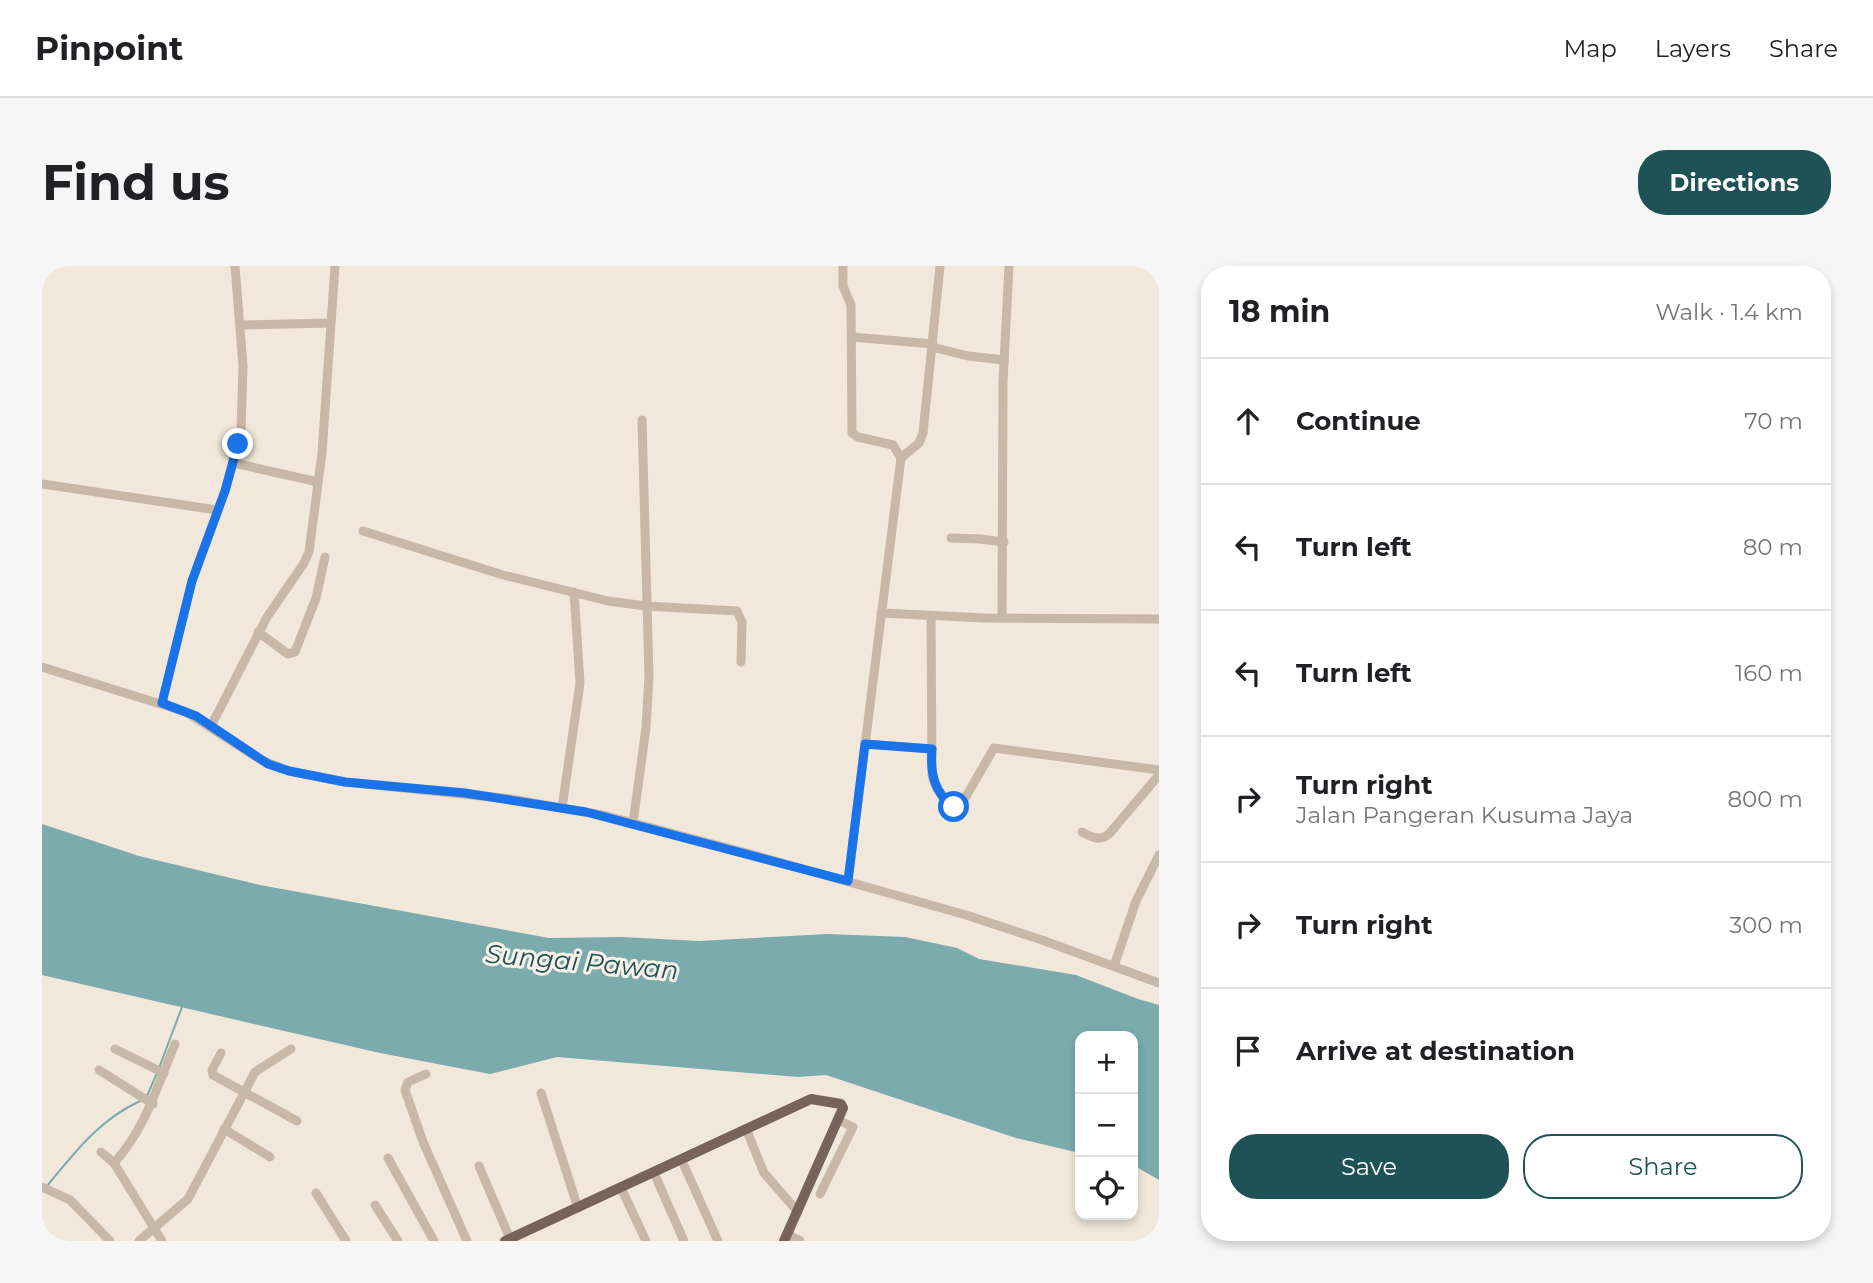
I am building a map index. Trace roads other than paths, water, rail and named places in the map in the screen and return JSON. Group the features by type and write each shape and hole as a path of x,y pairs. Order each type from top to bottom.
{"main road":[{"path":"509,1240 811,1099 841,1104 846,1123 798,1212 792,1238"}],"street":[{"path":"162,703 192,581 234,463 241,431 241,325 235,266"},
{"path":"211,726 258,632 307,558 318,482 335,266"},
{"path":"843,266 842,281 850,301 852,337 852,433 858,438 893,445 901,458 848,881"},
{"path":"901,458 921,439 940,266"},
{"path":"1002,618 1004,360 1009,266"},
{"path":"241,325 330,323"},
{"path":"852,337 933,346 968,356 1004,360"},
{"path":"633,823 649,704 642,420"},
{"path":"234,463 318,482"},
{"path":"42,484 218,510"},
{"path":"363,531 481,568 574,593 646,606 737,611 742,622 741,662"},
{"path":"951,538 980,538 1004,542"},
{"path":"258,632 288,654 299,648 307,617 316,598 325,556"},
{"path":"562,808 580,683 574,593"},
{"path":"881,613 1002,618 1159,619"},
{"path":"931,616 932,749 935,784 951,805 959,805 995,748 1159,770"},
{"path":"42,667 196,716 268,764 307,776 465,793 562,808 633,823 967,915 1159,983"},
{"path":"865,744 932,749"},
{"path":"1082,832 1097,839 1104,838 1159,775"},
{"path":"1114,966 1136,901 1159,855"},
{"path":"114,1163 135,1137 153,1104 175,1044"},
{"path":"115,1049 164,1073"},
{"path":"139,1241 188,1199 258,1069 291,1049"},
{"path":"221,1054 212,1074 296,1121"},
{"path":"99,1070 153,1104"},
{"path":"426,1074 408,1082 405,1090 423,1142 467,1241"},
{"path":"541,1093 578,1208"},
{"path":"820,1194 846,1123"},
{"path":"224,1129 270,1157"},
{"path":"747,1131 764,1173 798,1212"},
{"path":"102,1152 114,1163 162,1241"},
{"path":"388,1158 434,1241"},
{"path":"682,1161 718,1241"},
{"path":"479,1166 509,1240"},
{"path":"654,1173 684,1241"},
{"path":"42,1187 79,1207 110,1241"},
{"path":"621,1188 646,1241"},
{"path":"316,1193 346,1241"},
{"path":"374,1205 398,1241"}],"water":[{"name":"Sungai Pawan","path":"42,824 139,856 260,885 549,938 621,937 699,941 827,934 905,937 957,948 979,959 1076,975 1159,1005 1159,1180 1138,1168 1138,1031 1075,1031 1075,1152 1016,1138 826,1075 798,1077 557,1057 490,1074 380,1053 42,975"}],"waterway":[{"path":"159,1068 182,1007"},
{"path":"147,1096 157,1073"},
{"path":"47,1186 100,1127 140,1101"}]}
